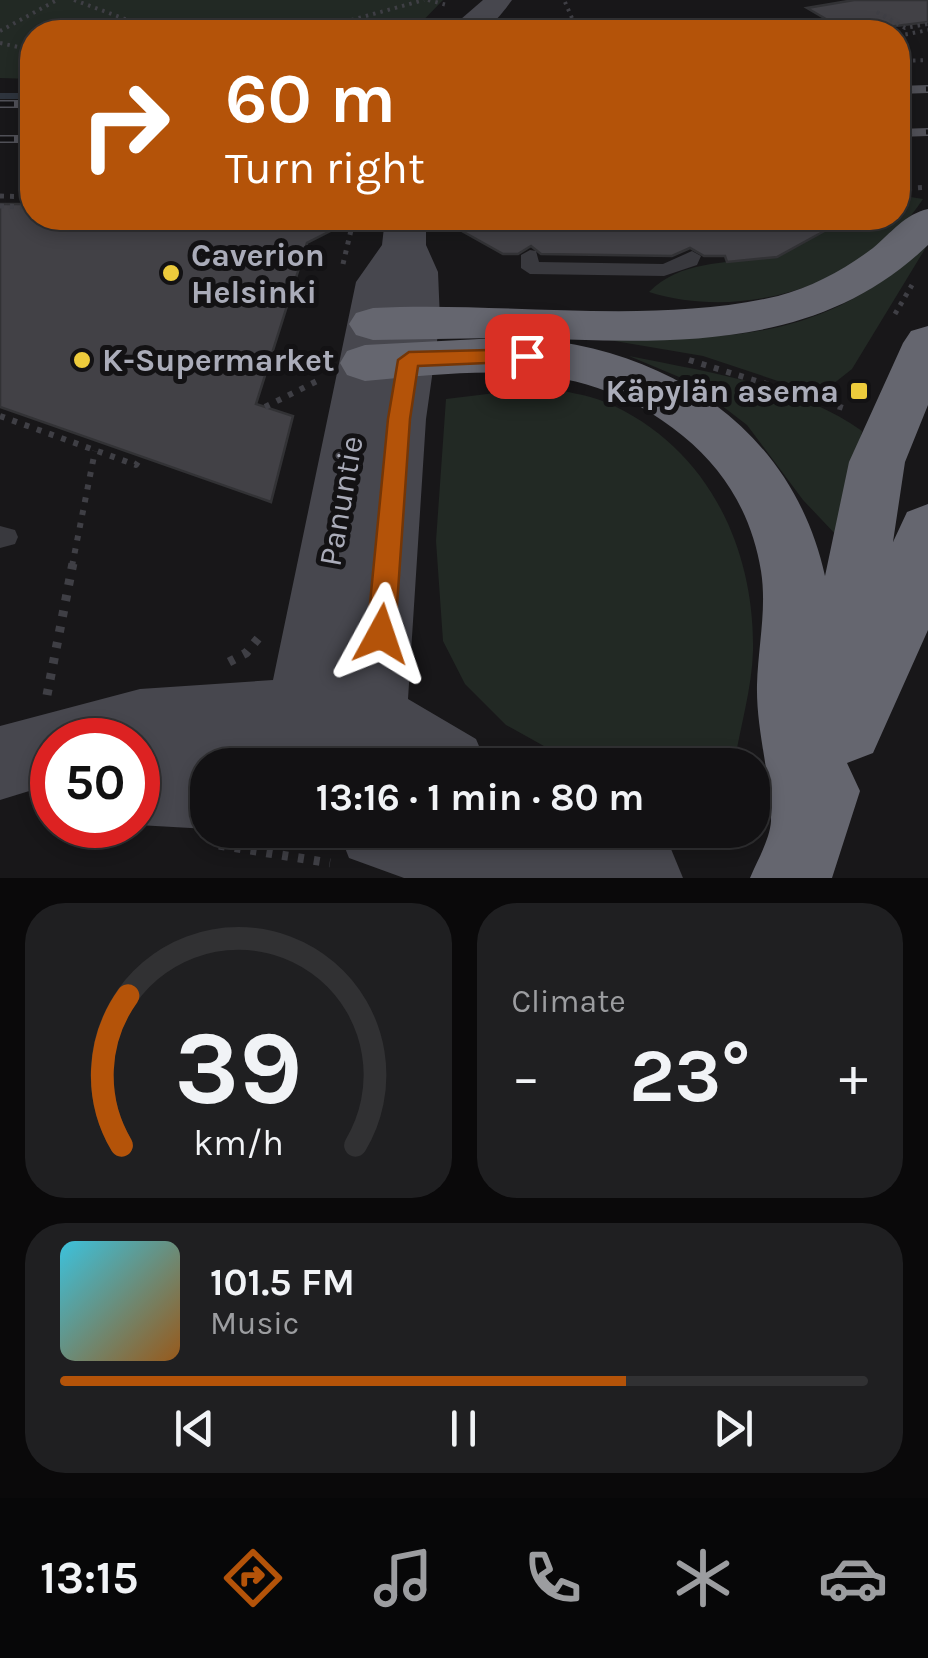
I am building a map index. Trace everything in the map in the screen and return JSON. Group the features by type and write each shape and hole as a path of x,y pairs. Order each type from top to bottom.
{"highway":[{"path":"391,342 740,318 790,310 837,292 868,272 928,222"},
{"path":"391,342 596,364 638,378 669,396 729,444 758,480 780,523 794,575 797,631 792,699 801,850"},
{"path":"847,727 846,636 876,462 928,343"},
{"path":"801,850 847,727 894,632 928,530"}],"main road":[{"path":"461,18 486,15 498,0"},
{"name":"Panuntie","path":"332,741 381,634 399,419 382,273 407,230"},
{"path":"160,721 223,714 366,748"},
{"path":"0,763 30,743"},
{"path":"0,780 30,782"},
{"path":"160,797 190,810"},
{"path":"594,848 642,878"},
{"path":"361,849 487,864 560,878"}],"lane":[{"path":"530,254 530,268 626,270 664,270 690,261 692,256"}],"path":[{"path":"20,20 57,0"},
{"path":"74,0 128,20"},
{"path":"352,20 426,0 461,18"},
{"path":"876,12 890,20"},
{"path":"910,33 928,27"},
{"path":"917,32 928,38"},
{"path":"266,407 318,380"},
{"path":"0,416 136,465 141,458"},
{"path":"60,718 95,451"},
{"path":"284,848 307,857 361,849"}],"shaded area":[{"path":"0,0 443,0 424,20 20,20 20,79 0,78"},
{"path":"910,197 923,199 910,215"},
{"path":"819,230 898,230 870,254 801,289 724,302 686,300 649,292 692,268 766,257 811,238"},
{"path":"928,244 852,369 828,388 814,393 703,356 597,338 733,335 813,317 851,300 889,276"},
{"path":"629,356 779,391 836,415 862,431 840,539 803,500 747,425 691,382"},
{"path":"545,387 598,399 640,420 671,444 696,471 717,502 733,537 745,573 751,612 752,665 737,748 547,748 506,725 465,684 443,641 436,541 446,399"}],"building":[{"path":"854,0 928,0 928,22 828,20 807,8"},
{"path":"0,204 20,204 20,230 332,230 307,243 256,404 293,416 271,502 0,407"},
{"path":"460,230 826,230 777,257 727,262 725,256 704,256 690,248 672,256 541,254 531,246 518,254 503,254"}],"waterway":[{"path":"0,96 20,96"}],"railway":[{"path":"910,90 928,89"},
{"path":"0,104 20,104"},
{"path":"910,133 928,132"},
{"path":"0,139 20,139"}],"place":[{"name":"Caverion Helsinki","path":"171,273"},
{"name":"K-Supermarket","path":"82,360"},
{"name":"Käpylän asema","path":"859,391"}],"route":[{"path":"381,634 399,419 409,360 467,355 527,356"}]}
